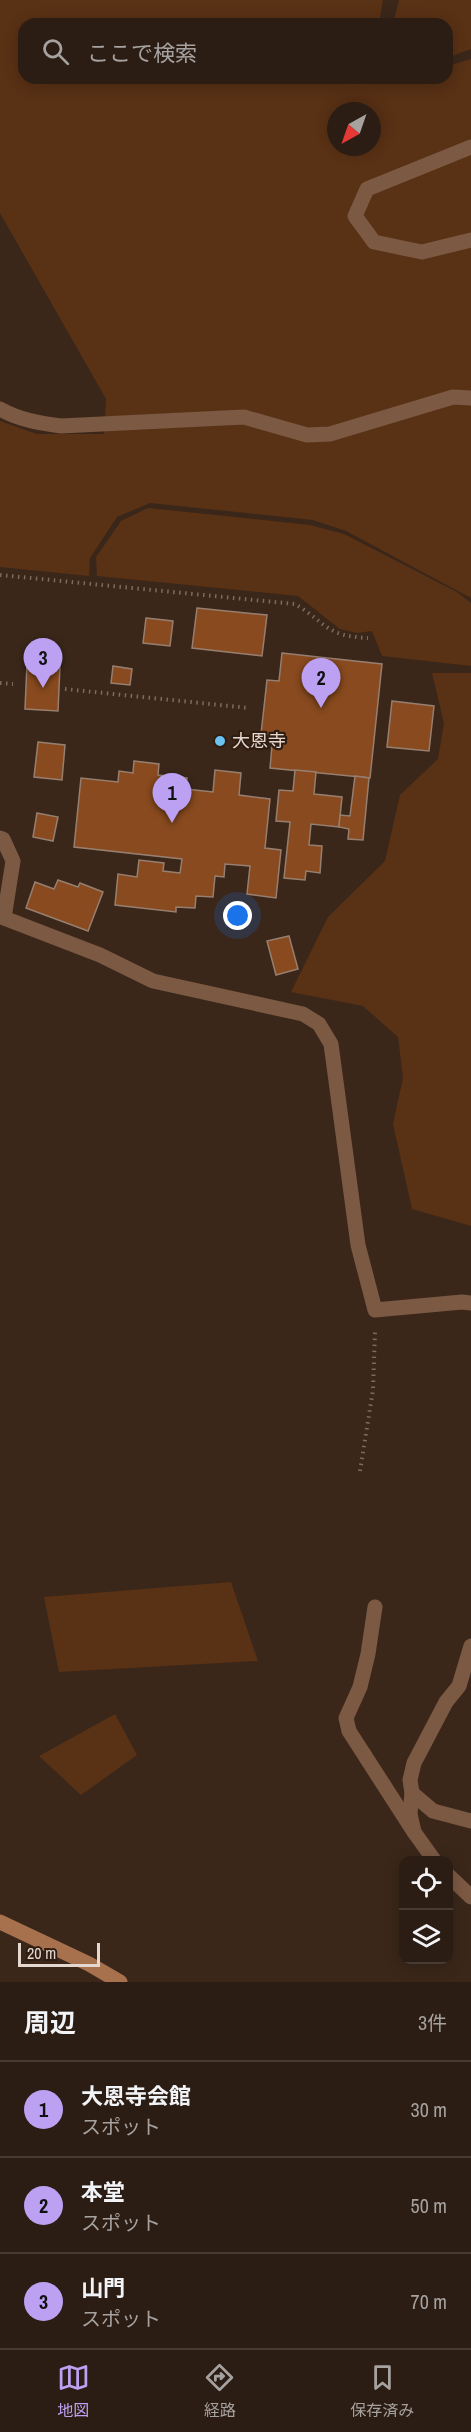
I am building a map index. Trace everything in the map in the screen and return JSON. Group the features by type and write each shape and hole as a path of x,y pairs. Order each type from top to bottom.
{"main road":[{"path":"0,1922 89,1964 120,1982"}],"street":[{"path":"471,147 367,189 355,216 374,242 422,252 471,240"},
{"path":"0,409 14,417 61,426 244,417 307,435 330,434 453,397 471,398"},
{"path":"0,838 3,839 13,861 4,918 100,955 153,981 303,1014 320,1024 331,1044 357,1245 375,1310 471,1303"},
{"path":"375,1607 360,1687 346,1718 349,1731 431,1856"},
{"path":"414,1832 410,1814 412,1793 410,1780 414,1763 446,1702 459,1686 471,1646"},
{"path":"412,1793 432,1811 471,1821"},
{"path":"453,1880 471,1897"}],"path":[{"path":"0,575 295,604 328,630 345,637 368,638"},
{"path":"0,683 13,684"},
{"path":"65,689 249,708"},
{"path":"360,1471 373,1390 375,1310"}],"shaded area":[{"path":"0,0 383,0 380,18 18,18 18,84 453,84 453,64 471,59 471,598 346,531 313,520 150,503 117,517 90,558 89,576 0,567 0,421 37,434 104,434 106,399 0,213"},
{"path":"399,0 471,0 471,49 453,56 453,18 394,18"},
{"path":"148,508 310,525 344,534 457,592 471,603 471,666 382,656 372,631 357,633 340,629 298,596 97,576 96,557 121,521"},
{"path":"432,673 471,673 471,1226 412,1209 393,1124 403,1078 398,1037 363,1006 291,992 328,917 385,861 400,795 438,759 444,723"},
{"path":"231,1582 258,1661 59,1672 44,1597"},
{"path":"115,1714 137,1755 81,1795 39,1756"}],"building":[{"path":"197,608 267,615 262,656 192,648"},
{"path":"146,618 173,621 170,646 143,643"},
{"path":"282,653 382,664 370,778 270,768 273,735 261,734 267,680 279,681"},
{"path":"27,664 60,666 58,711 25,709"},
{"path":"113,666 132,669 130,685 111,683"},
{"path":"392,701 434,706 429,751 387,747"},
{"path":"38,742 65,745 62,780 34,777"},
{"path":"134,761 159,764 158,775 187,778 186,789 213,792 215,770 241,773 239,795 270,799 265,848 281,850 276,898 247,894 250,866 225,864 224,877 215,876 213,897 196,896 195,908 176,907 176,912 115,905 118,874 137,877 139,860 164,863 163,871 180,873 182,859 74,847 81,778 118,782 119,771 133,773"},
{"path":"295,770 316,772 314,794 342,797 339,827 311,824 309,845 322,846 320,873 306,871 305,880 284,878 290,822 276,821 279,790 293,791"},
{"path":"355,776 369,778 363,840 348,839 349,829 339,827 340,815 350,816"},
{"path":"37,813 58,817 53,841 33,837"},
{"path":"58,880 78,887 80,883 103,892 88,931 26,908 35,882 54,889"},
{"path":"289,936 298,969 276,975 267,941"}],"place":[{"name":"山門","path":"43,688"},
{"name":"本堂","path":"321,708"},
{"name":"大恩寺","path":"220,741"},
{"name":"大恩寺会館","path":"172,823"}]}
